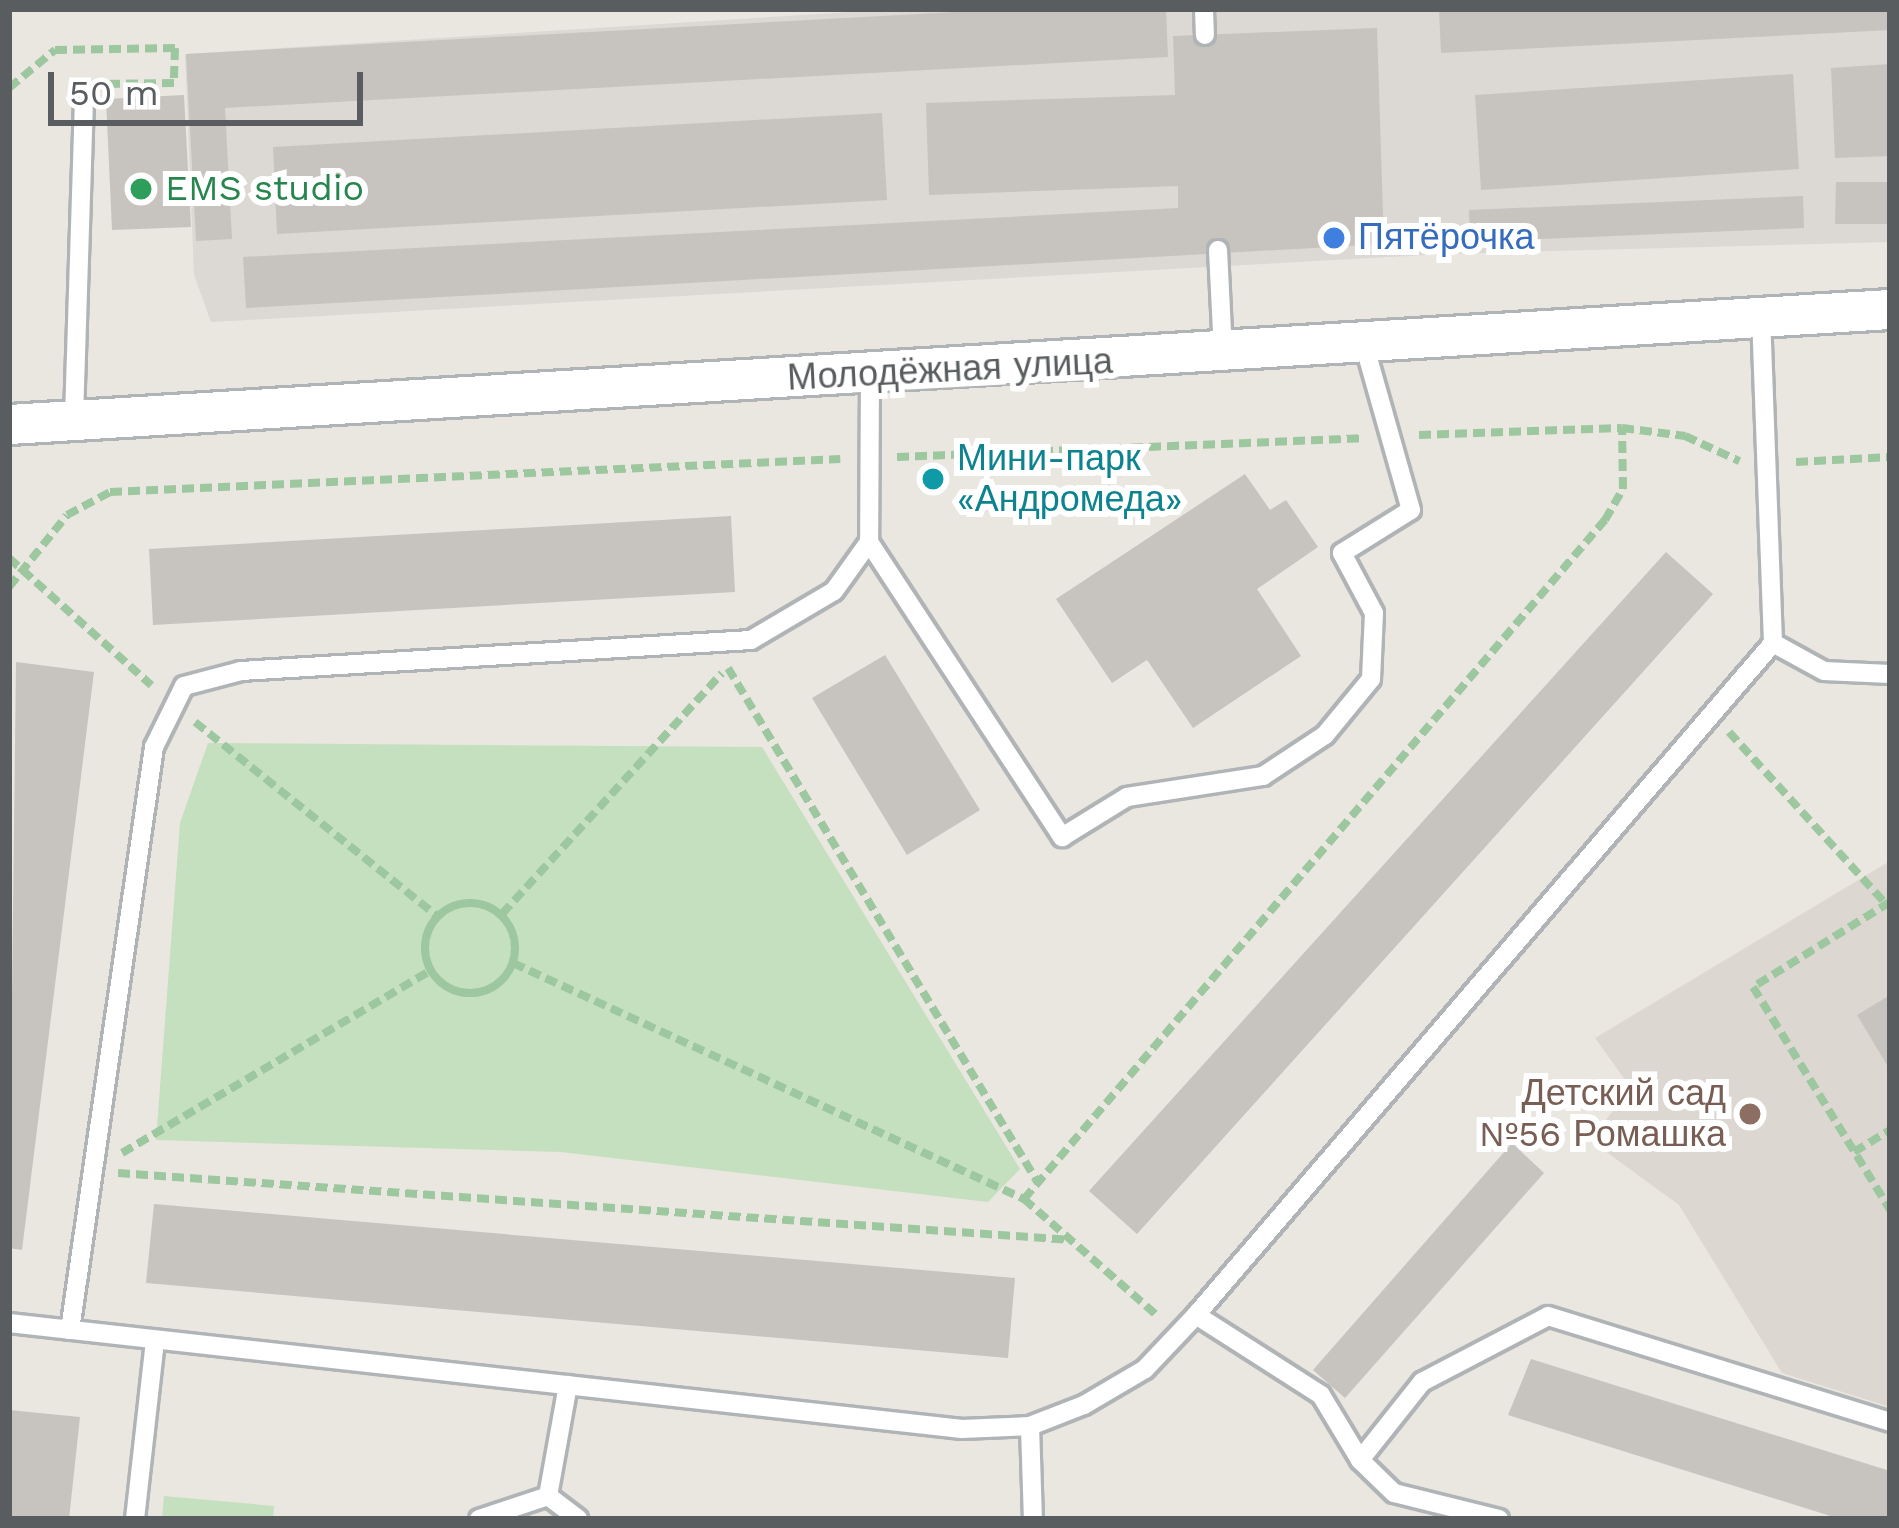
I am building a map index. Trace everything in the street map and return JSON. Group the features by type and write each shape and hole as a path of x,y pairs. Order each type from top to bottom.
{"street":[{"name":"Молодёжная улица","path":"9,424 870,376 1890,309"}],"lane":[{"path":"1204,9 1205,35"},
{"path":"74,418 84,108"},
{"path":"1218,250 1223,354"},
{"path":"9,1323 962,1429 1030,1426 1145,1369 1773,643 1761,316"},
{"path":"870,376 869,542 1062,837 1126,797 1263,776 1324,735 1371,679 1374,613 1342,553 1411,510 1364,344"},
{"path":"70,1330 154,747 170,702 184,686 241,671 752,640 834,591 869,542"},
{"path":"1773,643 1824,670 1890,674"},
{"path":"1196,1315 1321,1395 1360,1460 1394,1493 1498,1519"},
{"path":"1360,1460 1422,1382 1548,1316 1890,1423"},
{"path":"135,1519 155,1340"},
{"path":"548,1496 568,1385"},
{"path":"1030,1426 1033,1519"},
{"path":"479,1519 548,1496"},
{"path":"548,1496 578,1519"}],"path":[{"path":"9,88 55,50 176,48 174,83 98,84 84,108"},
{"path":"1024,1198 1605,520 1623,489 1622,428"},
{"path":"1769,465 1890,457"},
{"path":"9,558 170,702 437,916"},
{"path":"502,914 752,640"},
{"path":"727,667 1037,1183"},
{"path":"1712,713 1887,903 1753,987 1890,1210"},
{"path":"437,916 459,903 502,914"},
{"path":"502,914 514,963"},
{"path":"430,970 437,916"},
{"path":"430,970 478,993 514,963"},
{"path":"514,963 1024,1198 1178,1334"},
{"path":"93,1171 430,970"},
{"path":"1854,1152 1890,1130"},
{"path":"93,1171 1071,1240"}],"shaded area":[{"path":"898,9 1890,9 1890,242 1444,254 211,322 194,275 185,54"},
{"name":"Детский сад №56 Ромашка","path":"1890,861 1890,1407 1782,1373 1679,1205 1590,1140 1631,1088 1595,1038"}],"green space":[{"path":"208,743 762,747 1020,1169 988,1202 561,1152 156,1140 180,823"},
{"path":"164,1496 274,1506 273,1519 162,1519"}],"building":[{"path":"1011,9 1166,9 1168,57 225,108 232,239 196,241 186,54"},
{"path":"1439,9 1890,9 1890,30 1441,53"},
{"path":"1377,28 1384,244 246,308 243,257 1178,208 1178,186 929,195 926,103 1175,95 1173,36"},
{"path":"1890,64 1890,156 1835,158 1831,68"},
{"path":"1793,74 1799,169 1481,190 1475,95"},
{"path":"184,95 191,227 112,230 106,99"},
{"path":"882,113 887,200 277,234 273,147"},
{"path":"1836,182 1890,182 1890,224 1835,224"},
{"path":"1803,196 1804,228 1470,242 1469,210"},
{"path":"1245,474 1270,510 1286,500 1318,547 1257,589 1301,656 1193,728 1147,660 1112,683 1056,599"},
{"path":"731,516 735,592 153,625 149,549"},
{"path":"1666,552 1713,594 1137,1234 1089,1191"},
{"path":"885,655 980,810 907,855 812,698"},
{"path":"16,662 94,672 22,1250 9,1248"},
{"path":"1890,995 1890,1070 1857,1015"},
{"path":"1512,1143 1544,1173 1345,1398 1313,1370"},
{"path":"154,1204 1015,1278 1008,1358 146,1283"},
{"path":"1531,1359 1890,1471 1890,1519 1840,1519 1508,1415"},
{"path":"9,1410 80,1417 69,1519 9,1519"}],"place":[{"name":"EMS studio","path":"141,189"},
{"name":"Пятёрочка","path":"1334,238"},
{"name":"Мини-парк «Андромеда»","path":"933,479"},
{"name":"Детский сад №56 Ромашка","path":"1750,1114"}]}
